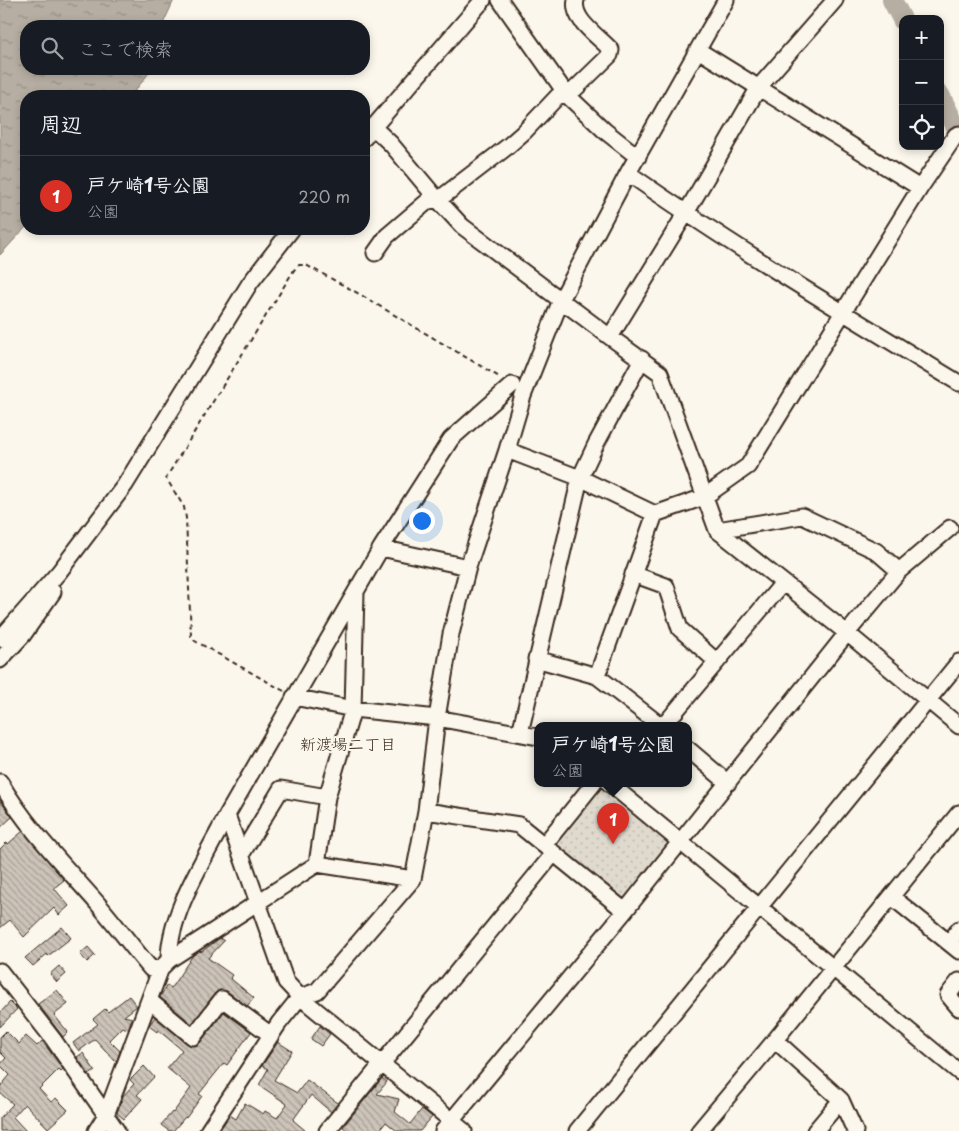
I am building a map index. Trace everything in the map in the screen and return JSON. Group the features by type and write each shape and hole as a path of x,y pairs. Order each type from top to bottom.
{"street":[{"path":"370,131 483,0"},
{"path":"500,0 567,96 605,132 638,157"},
{"path":"375,253 387,236 428,202 442,197 519,137 558,96 567,96 610,55 611,50 582,21 575,6 576,0"},
{"path":"208,1131 271,1035 300,997 317,991 413,879 426,811 437,718 451,634 468,567 523,396 561,300 628,173 726,0"},
{"path":"610,337 686,214 759,88 835,0"},
{"path":"698,50 920,188"},
{"path":"370,134 391,144 462,226 660,373 717,530 847,633 959,726"},
{"path":"507,450 580,478 654,514 704,497 748,466 920,188 958,134"},
{"path":"628,173 686,214 959,383"},
{"path":"0,639 59,572 125,485 250,283 287,235"},
{"path":"520,732 580,478 596,444 642,359"},
{"path":"96,1131 106,1115 165,964 169,943 181,904 227,815 381,548 451,439 512,385"},
{"path":"597,676 654,514"},
{"path":"717,530 802,516 876,551 899,571"},
{"path":"447,1126 625,911 847,633 899,571 950,528"},
{"path":"381,548 468,567"},
{"path":"0,660 23,635 59,582 59,572"},
{"path":"633,574 666,586 680,629 717,662"},
{"path":"667,722 783,583"},
{"path":"316,864 327,797 353,709 356,591"},
{"path":"536,659 597,676 656,722"},
{"path":"577,1131 959,662"},
{"path":"294,696 353,709 437,718 534,735"},
{"path":"692,752 728,783"},
{"path":"0,782 11,802 151,969 165,964 316,864 413,879"},
{"path":"327,1131 549,849 591,787"},
{"path":"614,787 959,1072"},
{"path":"241,855 281,789 327,797"},
{"path":"426,811 519,825 625,911"},
{"path":"700,1131 959,813"},
{"path":"227,815 259,901 286,982 300,997 381,1064 447,1126 464,1131"},
{"path":"892,897 954,947 959,929"},
{"path":"0,971 53,1040 117,1131"},
{"path":"959,980 948,995 959,1008"},
{"path":"150,1001 194,1037 222,999 271,1035"},
{"path":"775,1040 841,1100 855,1131"},
{"path":"815,1131 841,1100"}],"path":[{"path":"294,696 195,641 191,636 186,518 184,506 166,478 294,270 299,265 306,265 512,385"}],"shaded area":[{"path":"598,787 606,787 674,843 624,903 552,845"}],"water":[{"path":"0,0 174,0 165,20 20,20 20,75 147,75 136,90 20,90 20,233 0,255"}],"building":[{"path":"0,800 12,817 0,828"},
{"path":"23,831 64,880 54,888 69,906 59,915 54,908 24,937 10,920 0,928 0,849"},
{"path":"62,927 71,938 33,966 25,958"},
{"path":"220,938 224,941 208,958 232,975 230,978 254,998 247,1006 227,991 219,990 192,1024 160,997 167,985 171,988 193,955 201,952"},
{"path":"88,947 95,955 87,962 80,954"},
{"path":"59,966 66,974 57,982 50,974"},
{"path":"57,990 68,1004 54,1015 68,1032 63,1037 38,1004"},
{"path":"129,996 137,1006 124,1016 132,1018 128,1029 122,1027 109,1040 120,1051 117,1060 115,1061 95,1039 79,1051 73,1043 98,1024 93,1019 105,1009 108,1012"},
{"path":"10,1002 17,1009 0,1027 0,1013"},
{"path":"224,1012 251,1032 227,1065 224,1063 199,1094 202,1096 186,1118 173,1131 169,1131 161,1125 173,1113 191,1088 167,1068 182,1050 158,1030 157,1032 149,1026 155,1017 187,1044 196,1046"},
{"path":"320,1026 330,1034 321,1046 311,1039"},
{"path":"6,1031 19,1044 26,1036 37,1046 42,1041 63,1069 61,1071 59,1069 39,1089 51,1102 56,1098 68,1110 48,1128 25,1104 13,1117 26,1131 0,1131 0,1118 13,1104 0,1093 0,1087 10,1075 0,1065 6,1058 0,1052 0,1037"},
{"path":"278,1042 292,1051 274,1080 297,1093 307,1080 338,1103 331,1112 311,1095 293,1120 306,1131 219,1131 230,1115 236,1119 245,1103 263,1114 265,1111 277,1118 287,1104 259,1085 268,1069 262,1066"},
{"path":"83,1053 95,1071 89,1075 77,1057"},
{"path":"144,1066 154,1077 137,1095 142,1099 124,1119 117,1113 123,1096 134,1084 130,1080"},
{"path":"382,1078 387,1082 377,1094 399,1099 395,1112 410,1124 422,1109 432,1117 420,1131 397,1131 386,1122 379,1131 348,1131 343,1127"}],"waterway":[{"path":"892,0 900,15"},
{"path":"944,103 959,133"}],"place":[{"name":"戸ケ崎1号公園","path":"613,844"}],"district":[{"name":"新渡場二丁目","path":"348,744"}]}
